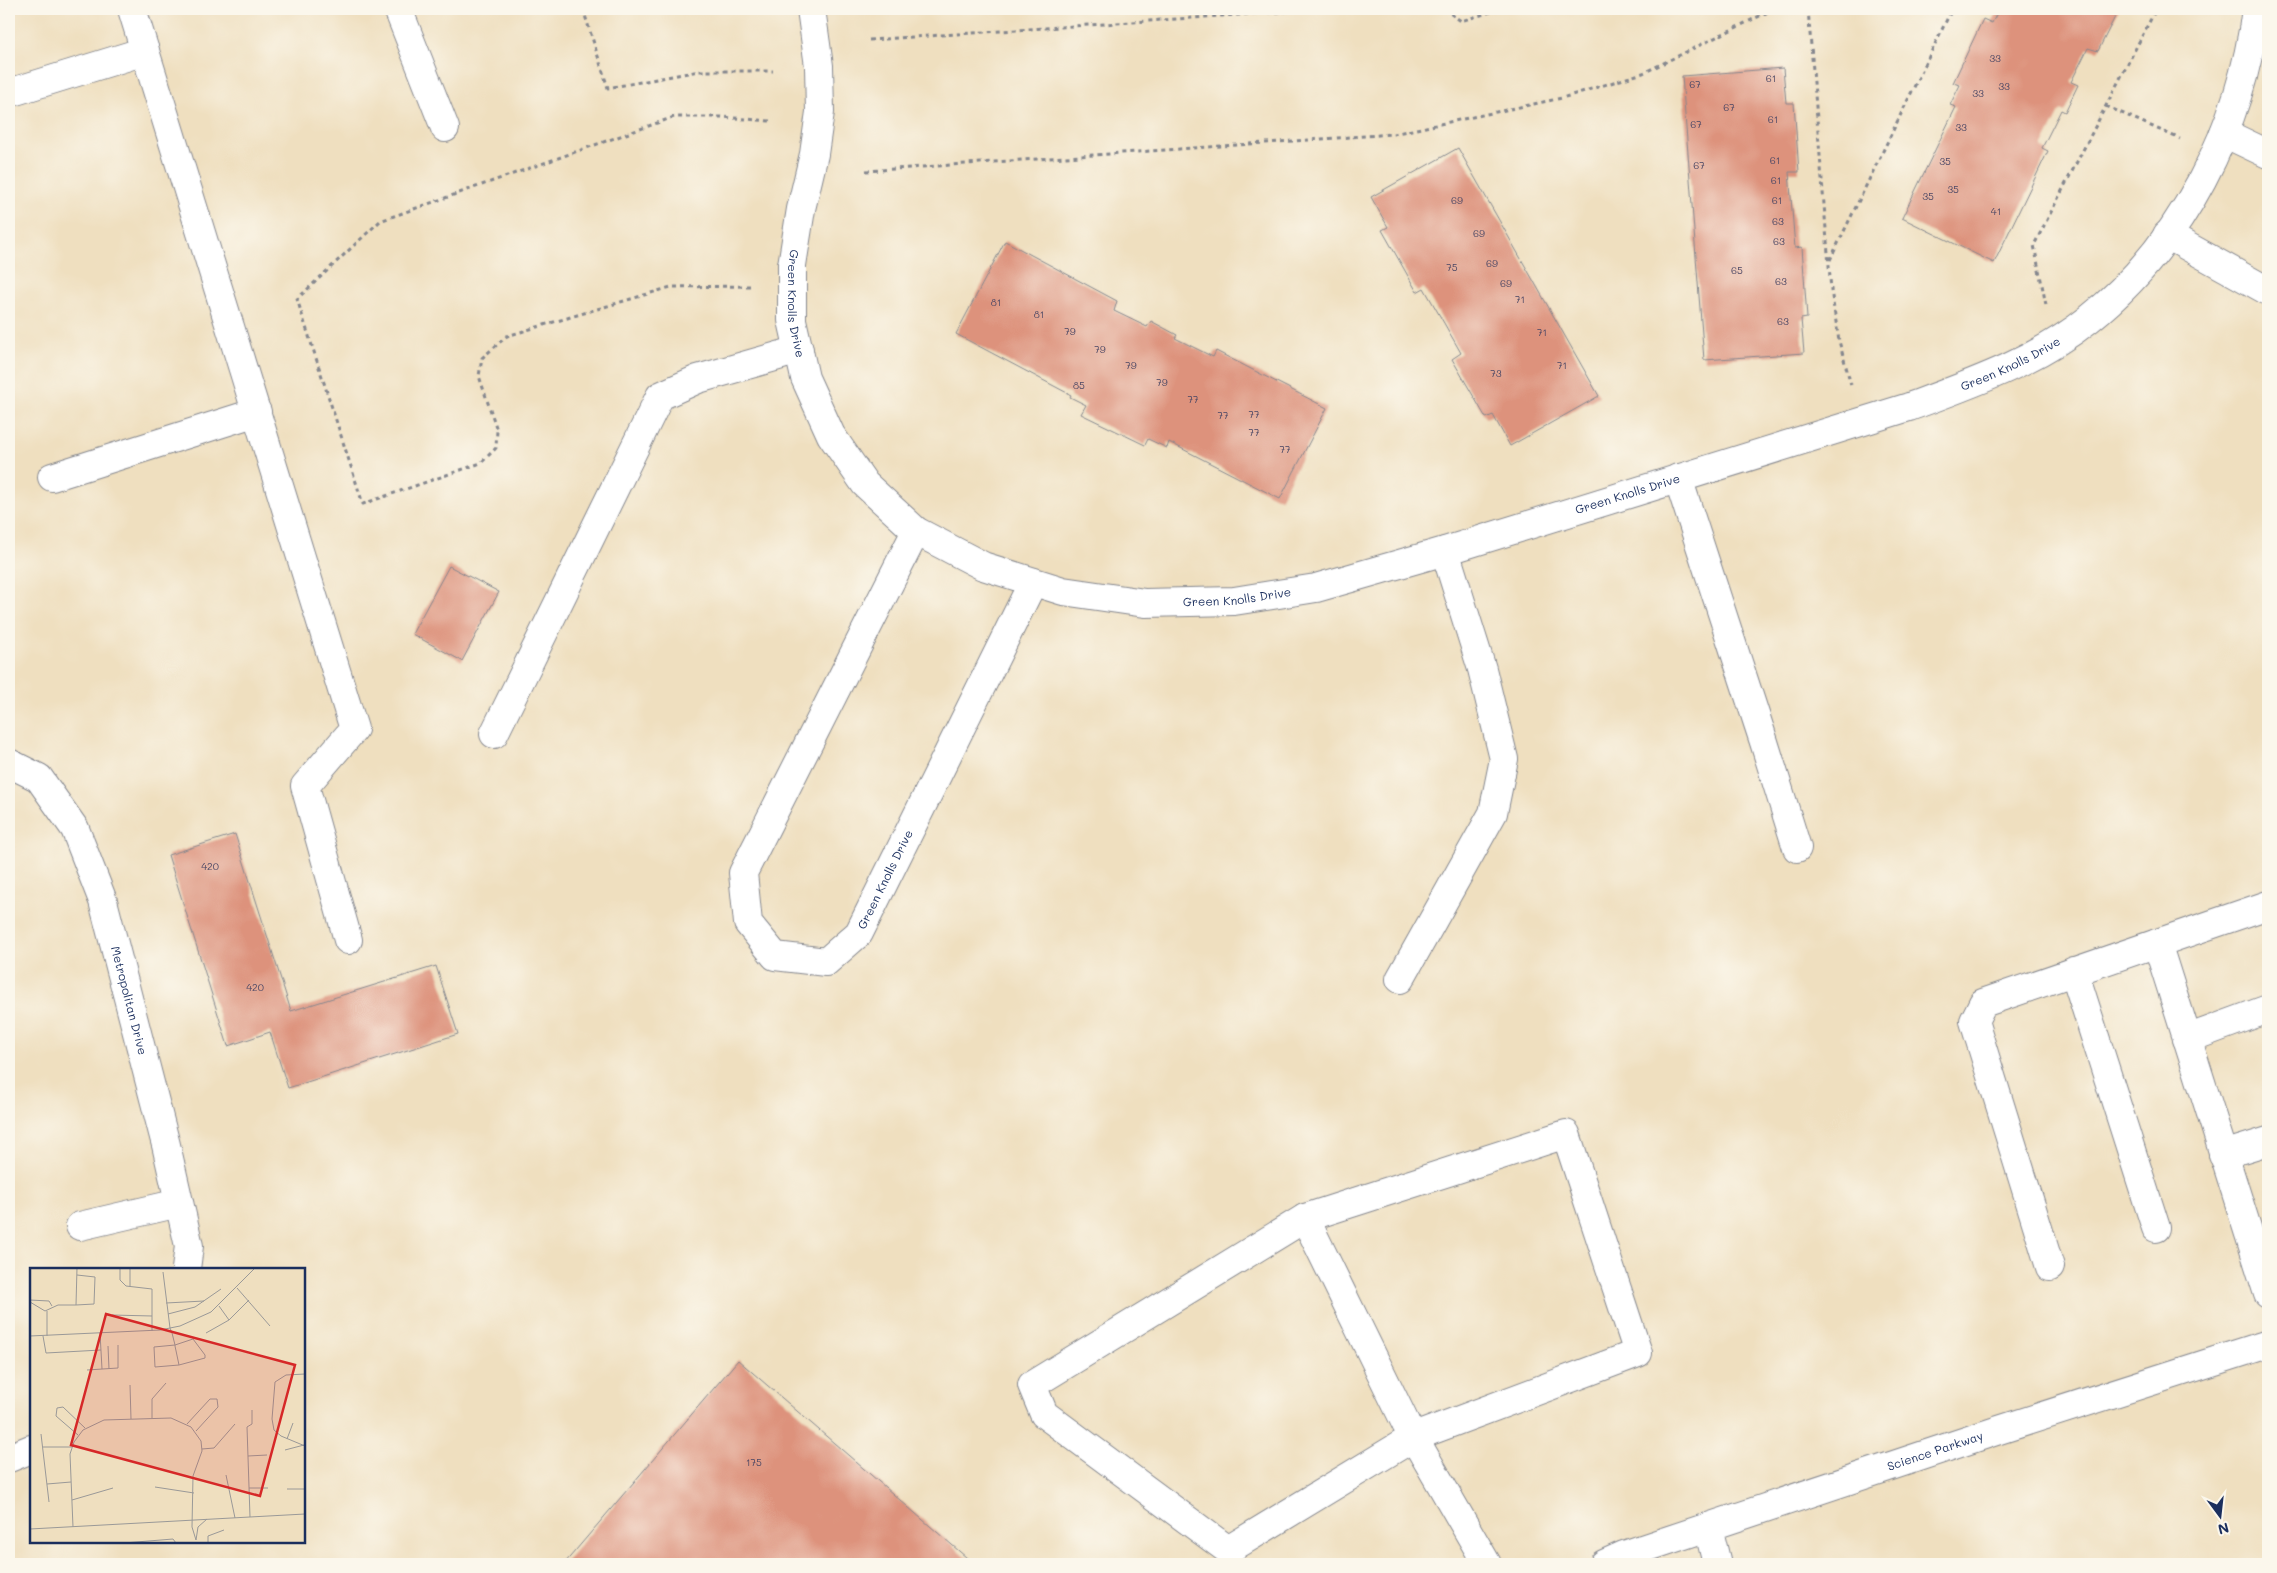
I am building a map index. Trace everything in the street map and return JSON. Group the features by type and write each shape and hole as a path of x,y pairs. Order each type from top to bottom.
{"street":[{"path":"132,9 354,729 305,786 348,940"},
{"path":"398,9 445,128"},
{"name":"Green Knolls Drive","path":"811,9 819,66 820,112 814,154 801,209 792,265 792,320 806,378 832,435 865,484 916,531 983,566 1033,582 1063,591 1145,603 1234,601 1316,588 1445,551 1909,406 1975,382 2039,352 2089,319 2140,271 2188,206 2224,133 2251,46 2256,9"},
{"path":"9,93 145,51"},
{"path":"2224,133 2268,154"},
{"path":"2167,235 2268,291"},
{"path":"494,734 660,396 698,379 799,350"},
{"path":"52,477 257,412"},
{"path":"1678,478 1797,848"},
{"name":"Green Knolls Drive","path":"916,531 743,872 748,922 776,956 826,962 859,932 1033,582"},
{"path":"1400,979 1492,813 1504,759 1482,668 1445,551"},
{"name":"Metropolitan Drive","path":"9,763 39,778 75,829 103,901 189,1246 186,1268"},
{"path":"2050,1267 1974,1021 1983,1003 2268,905"},
{"path":"2157,943 2268,1294"},
{"path":"2074,971 2156,1228"},
{"path":"2187,1039 2268,1009"},
{"path":"1566,1134 1638,1353 1414,1437 1228,1550 1044,1414 1032,1385 1305,1218 1566,1134"},
{"path":"2223,1155 2268,1141"},
{"path":"80,1226 179,1204"},
{"path":"1305,1218 1414,1437 1487,1564"},
{"name":"Science Parkway","path":"1604,1564 1624,1555 1999,1430 2268,1344"},
{"path":"9,1458 30,1449"},
{"path":"1708,1527 1718,1564"}],"path":[{"path":"583,9 608,88 699,71 773,71"},
{"path":"869,40 1322,9"},
{"path":"1444,9 1461,21 1501,9"},
{"path":"866,171 1393,134 1562,98 1643,73 1774,9"},
{"path":"1808,9 1829,262 1839,341 1851,385"},
{"path":"1829,262 1952,9"},
{"path":"2046,304 2034,245 2156,9"},
{"path":"2106,106 2180,139"},
{"path":"750,286 672,287 507,336 482,358 479,376 497,430 496,448 481,463 363,504 297,299 380,221 674,117 722,117 770,121"}],"building":[{"path":"1999,9 2119,9 2098,51 2088,48 2071,82 2078,85 2065,112 2061,110 2042,148 2048,151 1994,263 1902,218 1956,107 1950,105 1960,85 1953,83 1983,19 1992,23"},
{"path":"1783,68 1786,103 1794,103 1799,172 1789,172 1795,248 1802,247 1807,318 1801,319 1804,353 1704,360 1682,76"},
{"path":"1458,148 1599,396 1510,446 1493,415 1486,418 1452,359 1461,353 1424,288 1417,292 1382,230 1388,227 1371,197"},
{"path":"1005,241 1117,301 1114,311 1147,327 1151,321 1177,335 1175,338 1213,357 1216,351 1327,408 1280,499 1169,442 1167,448 1148,439 1145,445 1081,414 1086,405 1070,397 1071,395 956,334"},
{"path":"449,566 499,592 462,661 412,634"},
{"path":"235,834 291,1011 436,966 458,1034 288,1088 270,1032 228,1046 168,855"},
{"path":"738,1360 974,1564 564,1564"}]}
